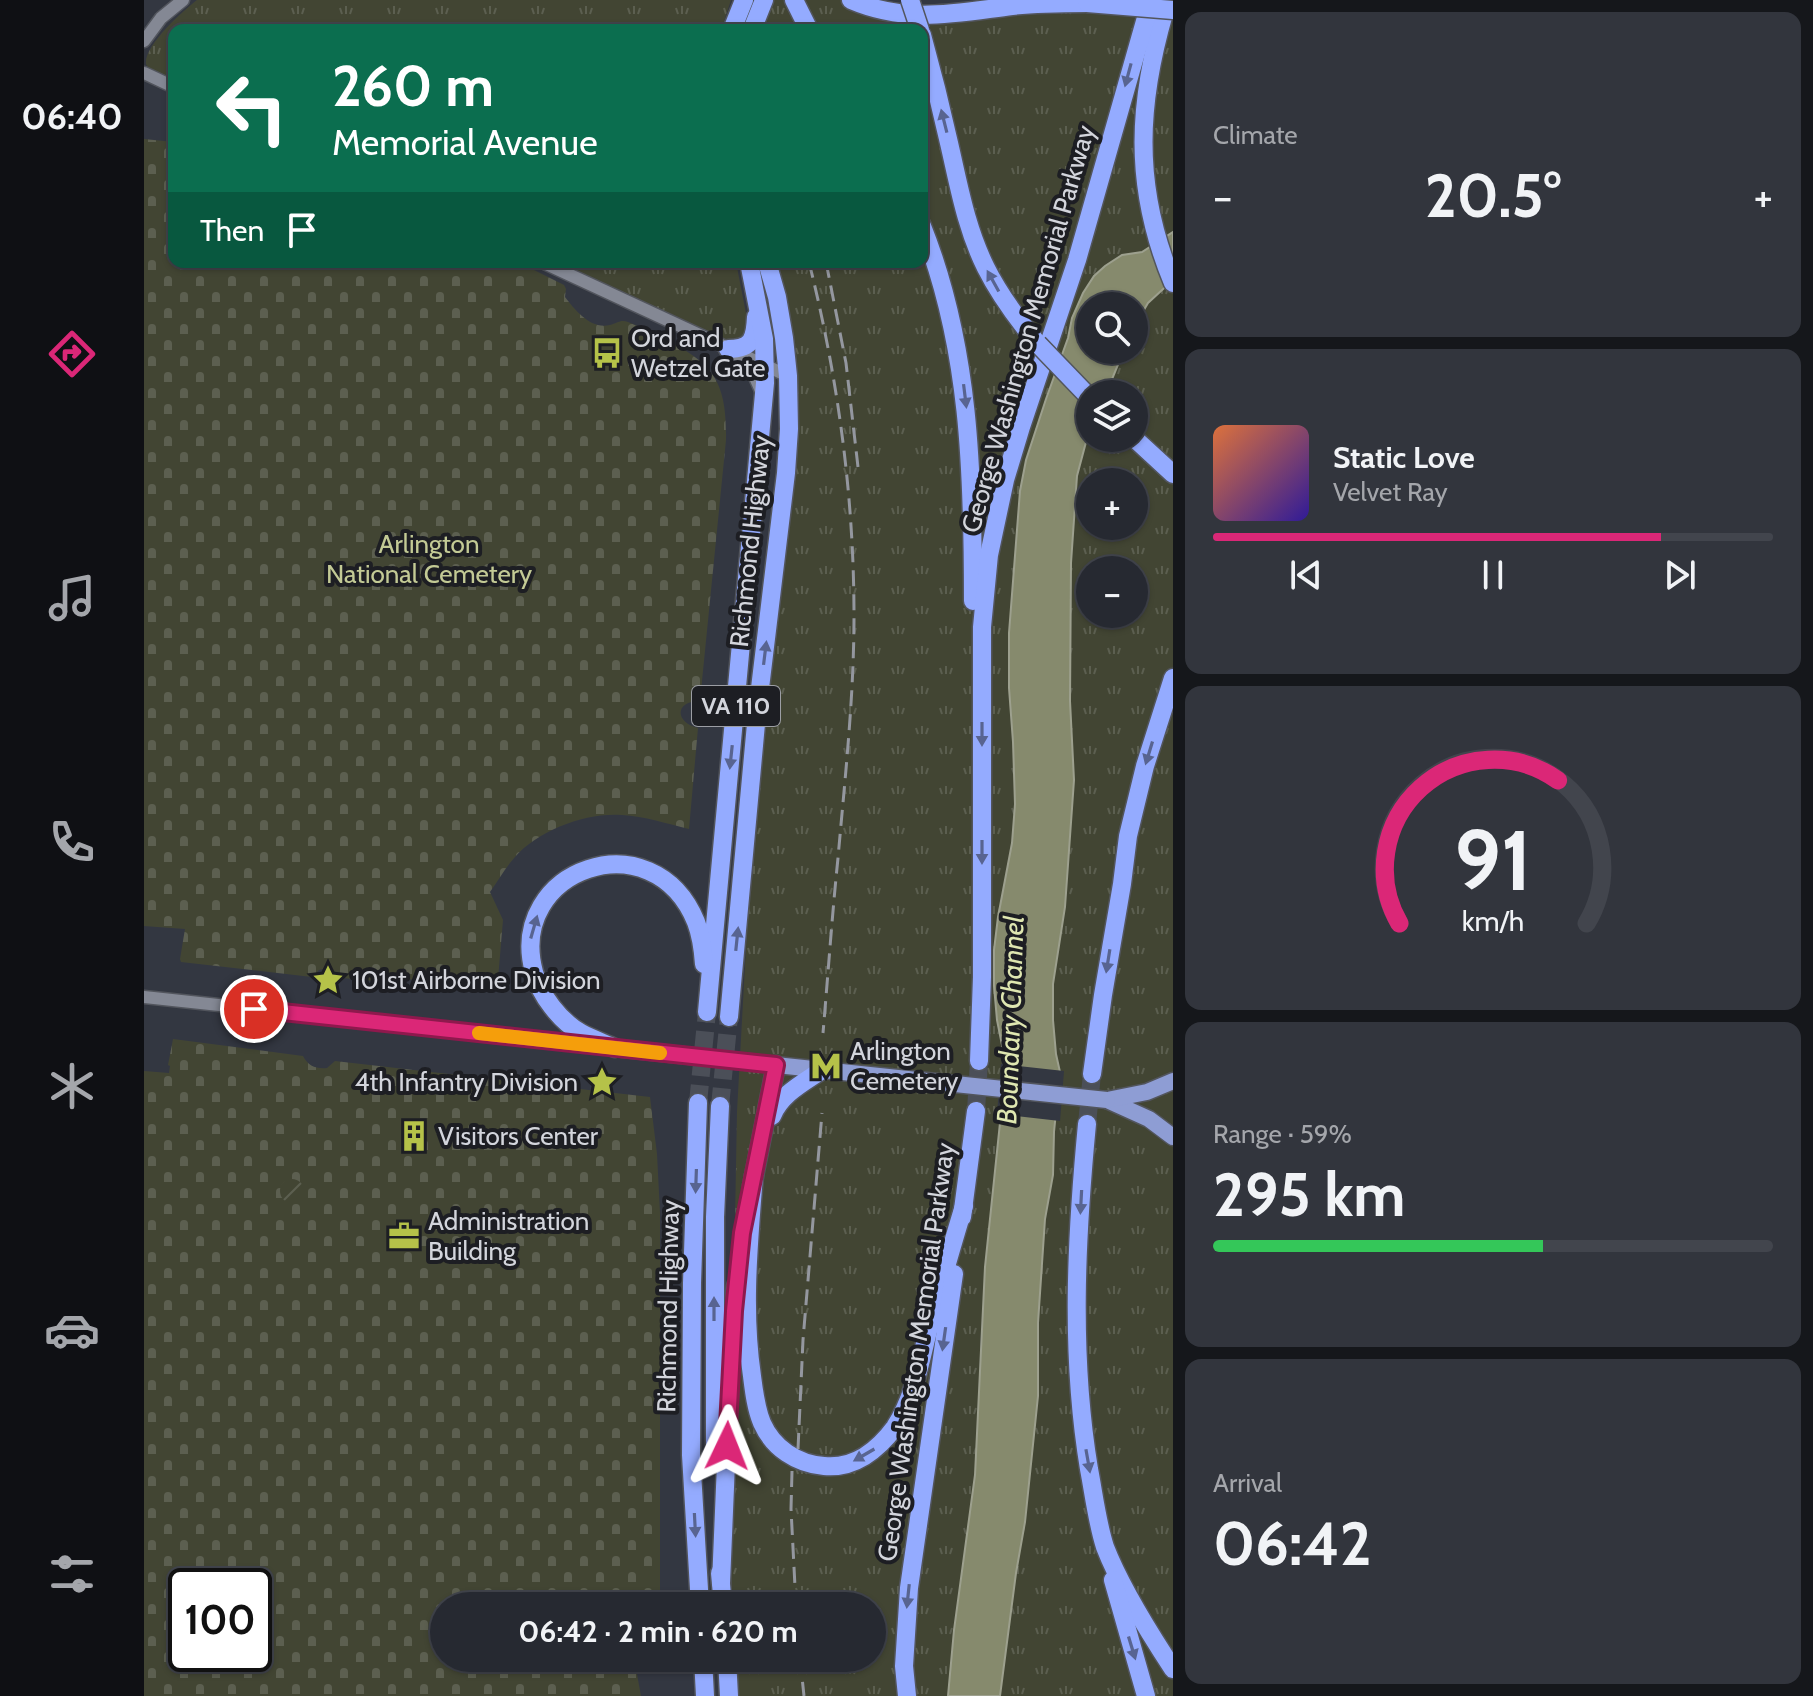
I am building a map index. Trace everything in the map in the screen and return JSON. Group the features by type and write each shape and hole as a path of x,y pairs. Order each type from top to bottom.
{"highway":[{"path":"734,24 744,0"},
{"path":"754,24 764,0"},
{"path":"794,0 806,24"},
{"path":"851,0 895,13 929,16 1045,3 1136,5 1173,10"},
{"path":"910,0 918,24"},
{"name":"George Washington Memorial Parkway","path":"979,1061 982,977 981,687 986,578 999,505 1021,427 1081,248 1151,0"},
{"path":"1168,0 1152,55 1143,114 1144,167 1156,236 1173,283"},
{"path":"928,59 961,200 986,268 1000,294 1038,344 1076,383"},
{"path":"928,244 946,299 965,398 973,508 973,638 981,687"},
{"name":"Richmond Highway","path":"615,1048 579,1032 543,994 532,967 530,938 537,915 550,895 577,873 608,863 627,864 649,871 675,888 696,922 704,962 707,1012 764,401 764,339 750,268"},
{"name":"Richmond Highway","path":"729,1017 757,713 789,429 788,376 781,317 769,268"},
{"path":"728,349 741,348 753,338 756,331 756,294"},
{"path":"1148,451 1173,474"},
{"path":"1092,1074 1128,836 1173,678"},
{"path":"721,1583 735,1296 742,1233 776,1065"},
{"path":"763,1137 774,1110 784,1097 822,1070"},
{"name":"Richmond Highway","path":"698,1103 692,1283 691,1455 699,1592"},
{"name":"Richmond Highway","path":"720,1106 714,1291 716,1493 722,1592"},
{"name":"George Washington Memorial Parkway","path":"907,1696 904,1666 906,1616 976,1111"},
{"path":"1087,1124 1078,1245 1077,1351 1085,1441 1115,1592 1146,1696"},
{"path":"754,1175 746,1297 748,1345 756,1404 772,1441 796,1459 814,1465 836,1466 861,1459 879,1446 899,1419 914,1385 964,1206"},
{"path":"1105,1546 1126,1590 1173,1669"},
{"path":"899,1696 904,1666"},
{"path":"704,1672 705,1696"},
{"path":"728,1672 729,1696"}],"main road":[{"path":"615,1048 1114,1101 1149,1119 1173,1137"},
{"path":"1114,1101 1173,1081"}],"street":[{"path":"144,41 161,18 183,0"},
{"path":"144,73 168,84"},
{"path":"555,268 788,376"},
{"path":"728,349 754,375 764,401"},
{"path":"144,997 615,1048"}],"green space":[{"path":"197,0 731,0 723,24 171,24"},
{"path":"764,0 851,0 867,6 1008,7 1173,14 1173,231 1142,264 1107,292 1076,292 1076,364 1083,364 1080,380 1076,380 1076,414 1018,864 1006,1065 981,1330 975,1475 948,1696 731,1696 728,1672 886,1672 886,1592 728,1592 737,1112 760,692 789,429 768,268 928,268 928,24 754,24"},
{"path":"168,27 168,78 146,64 151,47"},
{"name":"Arlington National Cemetery","path":"144,139 168,141 168,268 530,268 564,285 565,297 590,322 603,326 626,321 680,347 705,366 714,377 724,403 726,440 700,701 686,704 681,712 685,721 698,728 689,829 639,817 594,816 550,831 525,847 511,861 490,892 503,920 497,991 430,987 430,981 405,979 404,984 343,978 327,968 319,970 312,977 181,962 185,929 144,926"},
{"path":"572,268 737,268 748,324 746,336 730,343"},
{"path":"1173,280 1173,1696 1000,1696 1025,1522 1037,1396 1045,1218 1053,1175 1060,1072 1053,1020 1053,984 1065,907 1074,780 1070,701 1071,563 1076,490 1076,540 1148,540 1148,468 1079,468 1083,452 1148,452 1148,380 1112,380 1118,364 1148,364 1148,303"},
{"path":"173,1039 303,1056 319,1068 327,1068 335,1061 650,1097 660,1213 660,1591 430,1592 430,1672 637,1672 641,1696 144,1696 144,1071 169,1073"},
{"path":"292,1179 301,1182 304,1191 301,1200 292,1203 283,1200 280,1191 283,1182"}],"water":[{"path":"1173,232 1173,280 1148,303 1148,292 1084,292 1105,266 1122,255 1142,252"},
{"name":"Boundary Channel","path":"1076,309 1076,364 1118,364 1112,380 1076,380 1076,452 1083,452 1079,468 1076,468 1071,563 1070,701 1074,780 1065,907 1053,984 1053,1020 1060,1072 1053,1175 1045,1219 1038,1323 1038,1396 1025,1522 1000,1696 948,1696 975,1475 985,1267 1006,1065 997,1020 994,950 1012,843 1015,804 1009,633 1020,491 1026,460"}],"pier":[{"path":"1001,1064 1064,1071 1060,1121 997,1114"}],"tunnel":[{"path":"698,1103 707,1012"},
{"path":"720,1106 729,1017"},
{"path":"976,1111 979,1061"},
{"path":"1087,1124 1092,1074"}],"railway":[{"path":"810,268 836,393 847,482 853,571 851,707 823,1033"},
{"path":"827,268 846,363 858,467"},
{"path":"798,1449 803,1340 822,1113"},
{"path":"792,1471 795,1592"},
{"path":"801,1672 804,1696"}],"slow traffic":[{"path":"479,1033 660,1053"}],"place":[{"name":"Ord and Wetzel Gate","path":"607,353"},
{"name":"101st Airborne Division","path":"328,980"},
{"name":"Arlington Cemetery","path":"826,1066"},
{"name":"4th Infantry Division","path":"602,1082"},
{"name":"Visitors Center","path":"414,1136"},
{"name":"Administration Building","path":"404,1236"}],"route":[{"path":"254,1009 776,1065 742,1233 736,1282 727,1446"}]}
